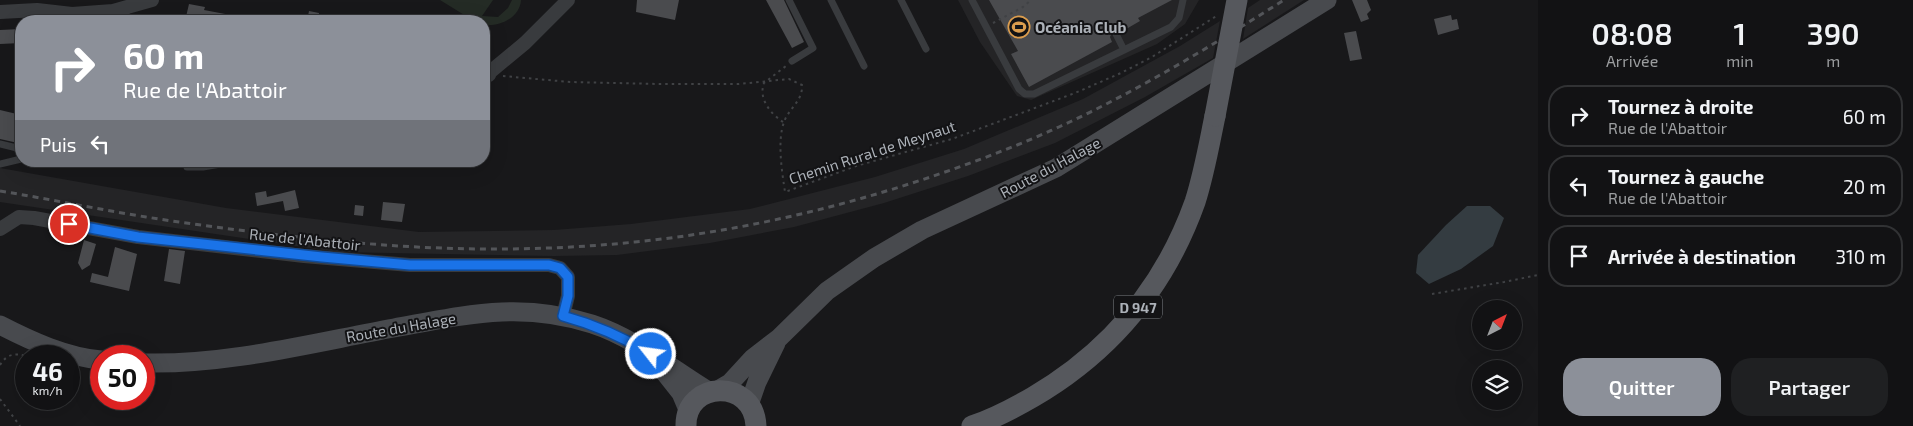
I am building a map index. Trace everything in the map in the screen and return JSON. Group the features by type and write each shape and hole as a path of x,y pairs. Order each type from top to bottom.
{"main road":[{"name":"Route du Halage","path":"155,364 176,364 237,357 447,318 498,311 537,312 563,316 593,324 614,333 714,391 730,383 753,358 779,338 827,291 890,247 922,230 1056,168 1327,0"},
{"name":"D 947","path":"972,426 1010,410 1047,389 1084,363 1138,307 1161,274 1184,228 1195,200 1214,116 1230,6"},
{"path":"0,325 64,352 90,358"},
{"name":"Route du Halage","path":"758,419 757,382 779,338"},
{"name":"Route du Halage","path":"651,354 682,393 686,422"},
{"path":"686,422 697,400 714,391 736,394 758,419"}],"street":[{"path":"44,0 52,12"},
{"path":"91,15 152,0"},
{"path":"490,72 525,43 568,0"},
{"path":"0,12 37,10 63,15"},
{"path":"113,11 119,15"},
{"name":"Rue de l'Abattoir","path":"0,229 19,217 138,237 304,256 410,265 549,265 560,268 568,277 568,296 563,316"}],"lane":[{"path":"789,0 813,48 792,61"},
{"path":"831,0 864,66"},
{"path":"901,0 926,49"},
{"path":"972,0 1019,89 1026,94 1034,94 1171,27 1179,18 1183,0"},
{"path":"1116,34 1124,50"},
{"path":"0,144 15,148"},
{"path":"0,164 15,160"}],"path":[{"path":"986,27 1023,7 1031,0"},
{"name":"Chemin Rural de Meynaut","path":"490,78 659,84 764,83 789,79 802,85 802,93 784,122 780,153 785,192 856,166 952,139 1075,93 1152,57 1192,33 1230,6"},
{"path":"784,122 774,116 762,93 764,83 792,61"},
{"path":"1432,294 1538,275"},
{"path":"0,365 5,357 15,353"},
{"path":"0,398 20,426"}],"shaded area":[{"path":"440,0 493,0 483,15 464,15"},
{"path":"512,0 521,0 517,12 513,16 502,23 490,25 490,16 498,17 508,8"},
{"path":"958,0 1199,0 1185,24 1157,44 1031,100 1017,96 980,42"},
{"path":"1260,0 1304,0 1243,39 1248,8"},
{"path":"1220,21 1213,58 1145,97 1055,143 968,176 884,203 794,227 710,243 617,255 554,256 337,252 0,202 0,168 226,208 419,232 554,230 631,224 750,209 875,177 964,149 1083,99 1180,46"},
{"path":"1467,206 1490,206 1504,218 1493,246 1461,269 1429,284 1416,273 1418,255"}],"building":[{"path":"637,0 679,0 675,20 636,12"},
{"path":"766,0 784,0 804,42 792,48"},
{"path":"989,0 1172,0 1138,18 1140,21 1121,32 1117,29 1113,30 1110,37 1112,42 1029,87 1011,54 1018,51"},
{"path":"1352,0 1367,0 1371,10 1367,14 1369,19 1361,22"},
{"path":"189,4 205,7 204,10 230,15 186,15"},
{"path":"309,11 319,13 319,15 308,15"},
{"path":"1451,15 1452,20 1457,19 1459,29 1438,35 1434,19"},
{"path":"15,29 15,43 0,44 0,30"},
{"path":"1356,31 1362,59 1350,61 1344,33"},
{"path":"0,110 15,114 15,142 0,139"},
{"path":"295,190 299,208 285,211 283,201 257,206 255,193 266,191 267,197"},
{"path":"383,202 405,204 402,222 381,220"},
{"path":"355,205 364,206 363,216 354,215"},
{"path":"84,240 96,244 90,265 82,270 78,263"},
{"path":"115,247 137,254 129,291 90,282 92,273 108,277"},
{"path":"169,249 185,251 180,284 164,281"}],"railway":[{"path":"0,191 146,217 218,227 315,239 413,247 524,249 635,242 683,236 779,219 827,208 921,180 1012,147 1083,116 1151,80 1284,0"}],"place":[{"name":"Océania Club","path":"1019,27"}],"route":[{"path":"69,224 138,237 304,256 410,265 549,265 560,268 568,277 568,296 563,316 593,324 614,333 651,354"}]}
